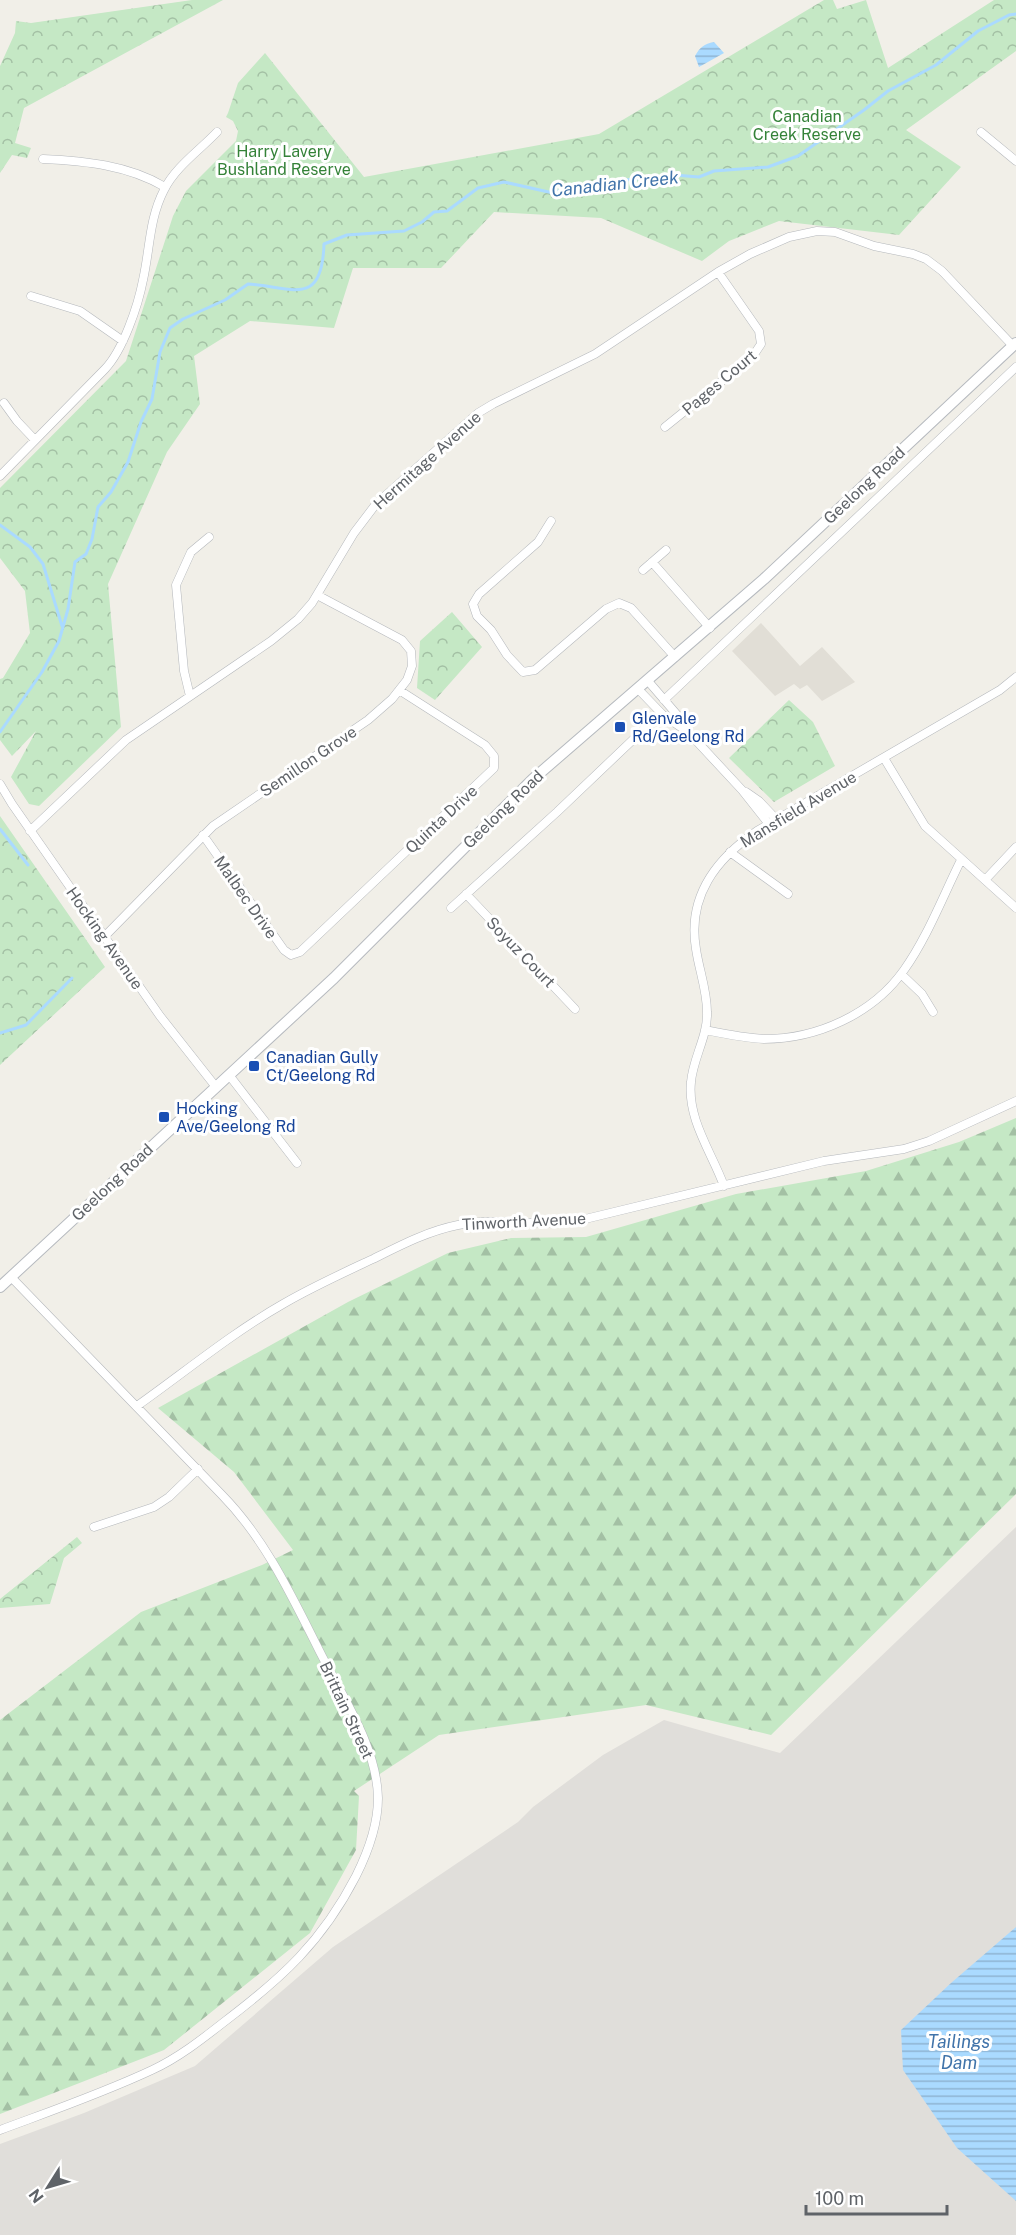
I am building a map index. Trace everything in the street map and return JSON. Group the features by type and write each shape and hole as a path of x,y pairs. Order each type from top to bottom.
{"main road":[{"name":"Geelong Road","path":"0,1287 375,939 518,793 710,628 1014,344"}],"street":[{"path":"0,476 110,364 123,341 143,283 152,222 165,187 217,132"},
{"path":"981,132 1016,160"},
{"path":"43,159 113,167 144,176 165,187"},
{"name":"Hermitage Avenue","path":"30,831 121,744 282,633 308,609 354,533 376,504 478,413 602,350 718,272 760,248 789,237 817,231 839,233 874,246 918,255 942,271 1014,344"},
{"name":"Pages Court","path":"665,427 755,355 762,344 759,331 718,272"},
{"path":"31,296 80,311 123,341"},
{"path":"451,908 536,831 659,712 665,701 1016,367"},
{"path":"4,403 17,422 35,440"},
{"path":"551,521 538,542 474,601 473,609 477,616 491,630 514,664 523,672 535,670 606,609 619,603 631,608 675,657"},
{"path":"190,696 184,671 175,588 189,555 196,546 209,537"},
{"path":"643,570 666,550"},
{"path":"652,562 710,628"},
{"name":"Semillon Grove","path":"104,937 203,835 368,720 399,690 412,669 412,655 407,645 317,595"},
{"name":"Mansfield Avenue","path":"724,1186 697,1125 692,1104 692,1078 705,1030 707,1006 694,939 696,910 711,873 730,852 769,824 1000,690 1016,677"},
{"path":"648,681 689,733 742,790 769,824"},
{"path":"638,689 659,712 689,733"},
{"name":"Quinta Drive","path":"292,955 305,948 494,768 495,758 485,745 399,690"},
{"path":"884,758 925,826 1016,908"},
{"name":"Hocking Avenue","path":"0,784 30,831 160,1016 216,1087"},
{"path":"742,790 759,801 777,820"},
{"name":"Malbec Drive","path":"203,835 284,950 292,955"},
{"path":"985,880 1016,847"},
{"path":"730,852 788,894"},
{"path":"705,1030 767,1039 792,1037 837,1023 861,1010 891,986 917,950 961,860"},
{"name":"Soyuz Court","path":"466,894 575,1009"},
{"path":"901,974 922,994 933,1012"},
{"path":"230,1075 297,1163"},
{"name":"Tinworth Avenue","path":"137,1406 238,1333 282,1305 322,1283 429,1233 458,1225 488,1221 571,1222 824,1161 904,1149 929,1141 1016,1101"},
{"path":"11,1277 137,1406"},
{"name":"Brittain Street","path":"0,2130 153,2069 198,2042 246,2005 297,1961 321,1933 349,1889 371,1841 378,1798 374,1767 363,1738 267,1552 244,1519 137,1406"},
{"path":"94,1527 154,1507 170,1497 198,1469"}],"shaded area":[{"path":"761,623 800,666 822,647 855,682 822,701 807,685 800,689 794,684 775,696 732,651"},
{"path":"1016,1527 1016,2235 0,2235 0,2144 84,2113 195,2066 333,1947 518,1822 533,1807 603,1755 664,1720 780,1753"}],"green space":[{"path":"192,0 223,0 24,108 15,143 31,148 27,158 12,155 0,173 0,66 15,33 16,21 31,23"},
{"name":"Canadian Creek Reserve","path":"824,0 833,0 837,9 866,0 888,68 994,0 1016,0 1016,51 906,130 961,167 899,235 779,221 729,241 702,261 601,218 494,212 441,268 353,268 334,328 250,321 194,356 200,404 167,452 108,584 121,727 39,806 29,804 11,777 36,731 12,756 0,740 0,679 3,678 30,633 25,591 0,558 0,488 126,361 173,216 186,191 236,141 238,131 233,121 226,117 238,83 265,53 364,177 599,134"},
{"path":"452,612 482,647 435,700 417,688 420,641"},
{"path":"789,700 813,722 835,766 774,802 729,758"},
{"path":"0,816 105,967 0,1065"},
{"path":"1016,1118 1016,1494 771,1735 646,1705 439,1735 354,1791 359,1796 356,1850 310,1933 164,2050 0,2114 0,1720 141,1612 262,1565 293,1550 234,1472 158,1408 348,1302 448,1253 511,1238 586,1237 736,1194 866,1171 959,1142"},
{"path":"77,1537 82,1543 64,1558 50,1604 0,1608 0,1599"}],"water":[{"path":"714,42 724,53 699,67 695,56 703,46"},
{"name":"Tailings Dam","path":"1016,1927 1016,2201 957,2148 903,2070 901,2030"}],"waterway":[{"name":"Canadian Creek","path":"0,732 42,672 59,641 68,609 75,562 86,554 92,539 98,507 111,492 128,462 141,422 152,399 160,352 170,328 183,319 225,300 248,284 291,290 311,286 318,278 324,244 347,235 404,231 422,222 434,212 447,211 478,188 504,182 553,193 570,187 606,182 674,175 699,177 714,171 768,167 798,156 888,91 936,65 978,31 1009,15 1016,14"},
{"path":"0,525 30,547 43,564 62,626"},
{"path":"0,829 28,865"},
{"path":"0,1033 26,1025 72,978"}],"place":[{"name":"Glenvale Rd/Geelong Rd","path":"620,727"},
{"name":"Canadian Gully Ct/Geelong Rd","path":"254,1066"},
{"name":"Hocking Ave/Geelong Rd","path":"164,1117"}],"park label":[{"name":"Harry Lavery Bushland Reserve","path":"284,160"}]}
